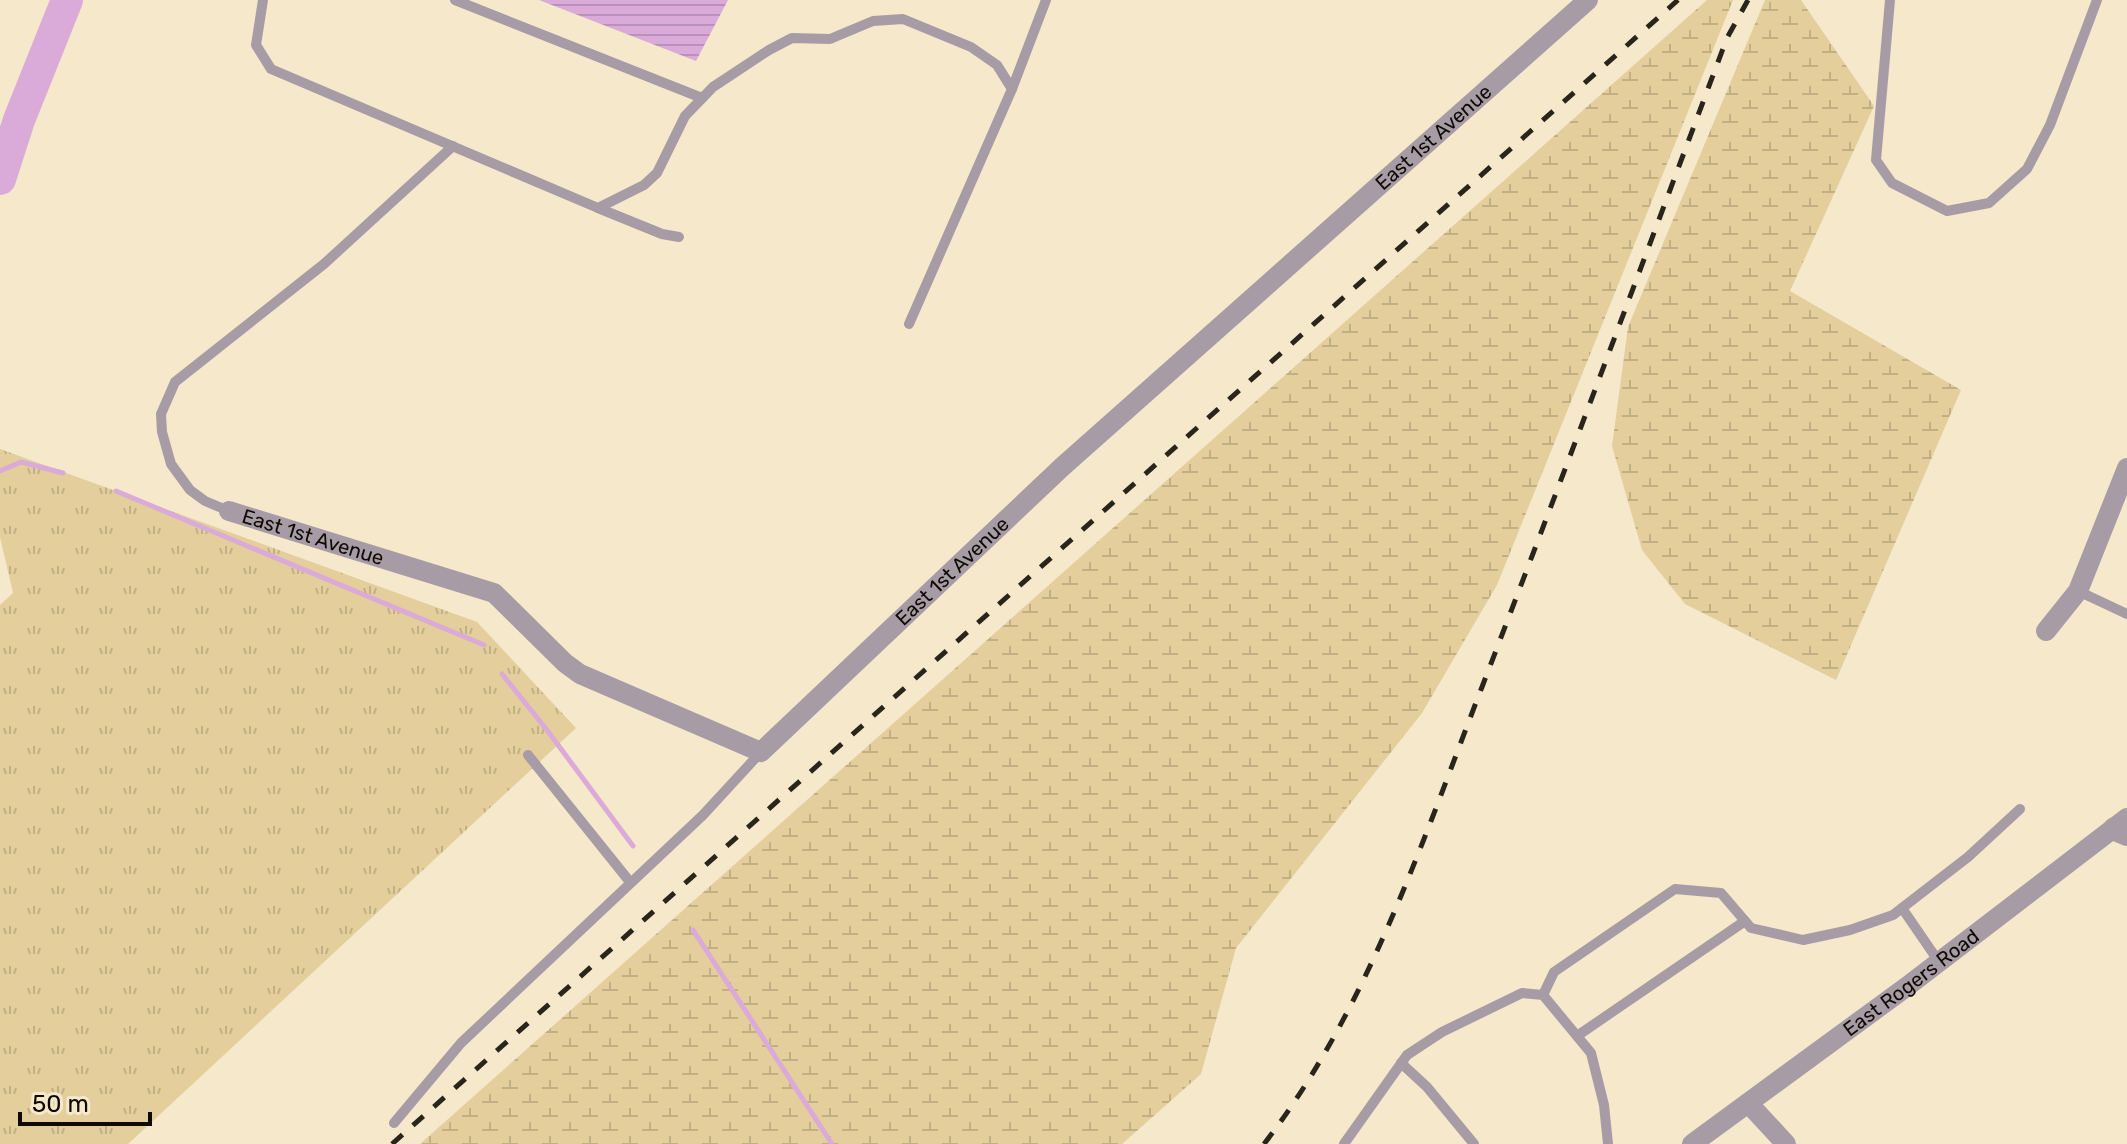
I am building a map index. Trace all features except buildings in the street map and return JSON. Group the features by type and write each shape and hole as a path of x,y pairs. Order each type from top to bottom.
{"street":[{"name":"East 1st Avenue","path":"229,511 494,593 580,674 761,752 1062,467 1588,0"},
{"path":"2046,631 2078,591 2127,468"},
{"name":"East Rogers Road","path":"1692,1144 2123,827"},
{"path":"1749,1104 1786,1144"}],"lane":[{"path":"263,0 256,45 271,69 598,208 662,234 679,237"},
{"path":"455,0 702,98"},
{"path":"909,324 1012,89 1046,0"},
{"path":"1890,0 1876,160 1892,183 1947,211 1989,203 2027,169 2050,125 2097,0"},
{"path":"598,208 644,185 657,173 685,116 713,87 792,38 830,39 873,21 903,19 971,47 997,65 1012,89"},
{"path":"229,511 205,501 190,490 171,464 162,432 161,414 175,382 324,264 453,146"},
{"path":"2078,591 2127,614"},
{"path":"394,1123 461,1043 703,815 761,752"},
{"path":"528,755 630,882"},
{"path":"1543,995 1554,972 1675,889 1721,893 1751,928 1803,940 1850,930 1893,915 1968,857 2020,809"},
{"path":"1902,908 1939,962"},
{"path":"1577,1036 1745,921"},
{"path":"1344,1144 1407,1055 1442,1032 1522,993 1543,995 1591,1053 1604,1105 1608,1144"},
{"path":"1401,1063 1427,1087 1474,1144"}],"green space":[{"path":"1707,0 1733,0 1497,585 1422,713 1236,948 1201,1074 1122,1144 420,1144"},
{"path":"1765,0 1801,0 1874,106 1790,291 1961,390 1836,680 1685,604 1642,550 1612,446 1628,327"},
{"path":"0,449 477,622 576,728 128,1144 0,1144 0,605 13,593 0,537"}],"shaded area":[{"path":"539,0 728,0 696,61"}],"waterway":[{"path":"0,179 19,120 67,0"},
{"path":"0,471 21,462 63,473"},
{"path":"116,491 484,645"},
{"path":"502,674 633,846"},
{"path":"693,930 832,1144"}],"railway":[{"path":"392,1144 1678,0"},
{"path":"1264,1144 1333,1038 1362,982 1414,865 1727,38 1748,0"}]}
